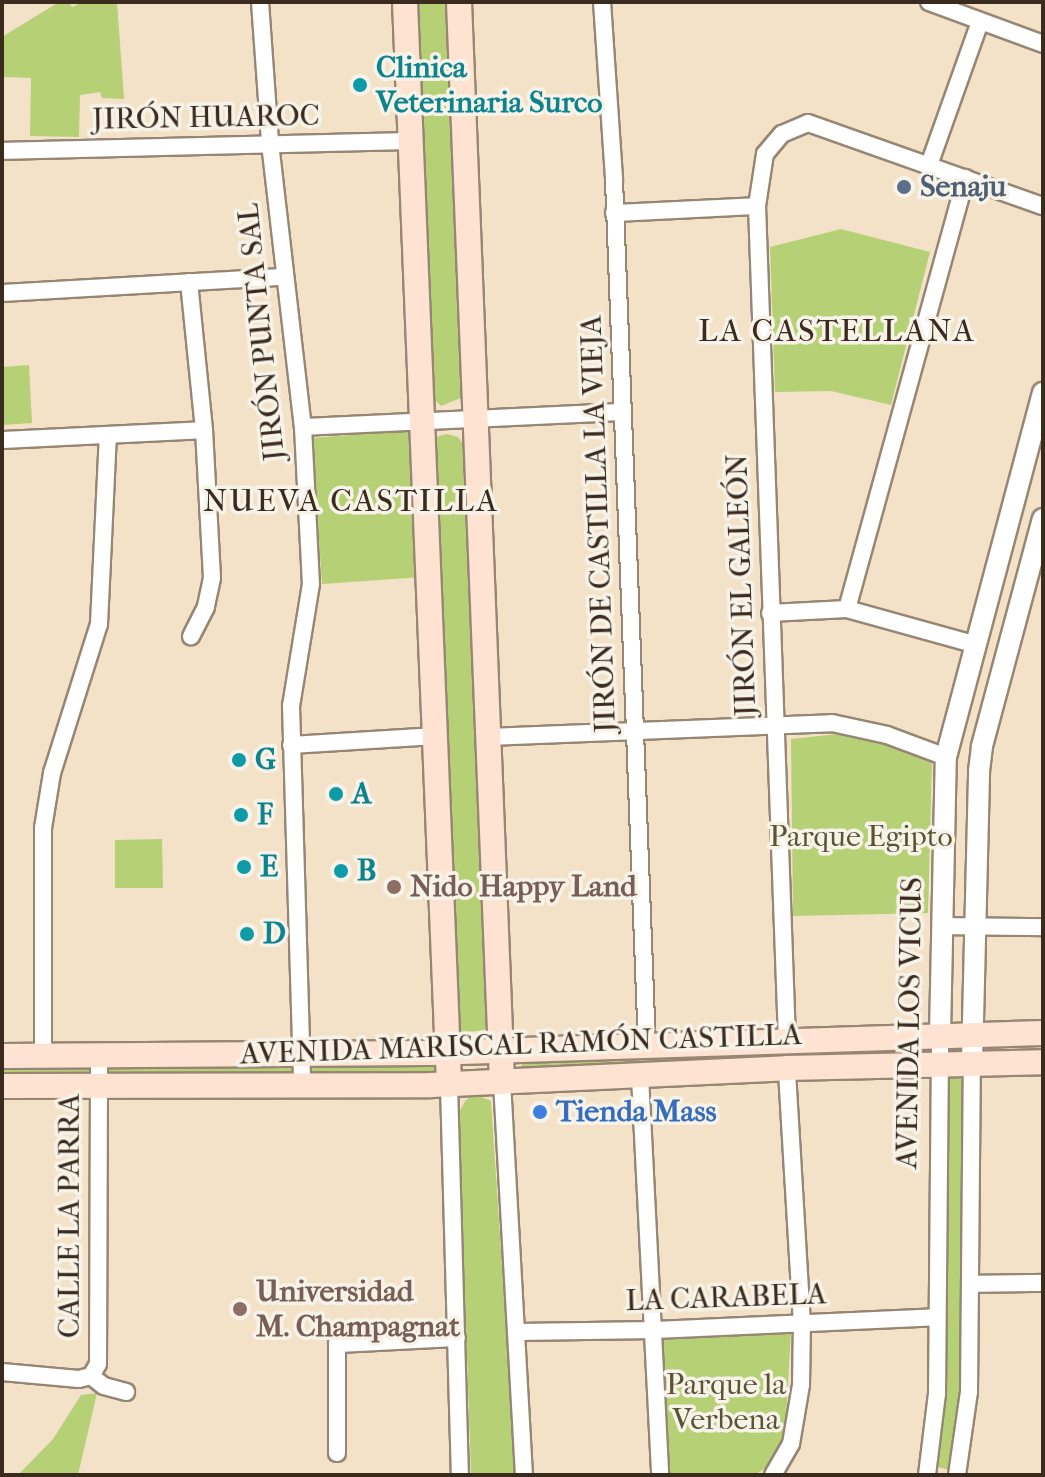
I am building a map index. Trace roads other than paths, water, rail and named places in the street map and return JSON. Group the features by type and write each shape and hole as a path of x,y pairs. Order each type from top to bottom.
{"main road":[{"path":"405,2 449,1085"},
{"path":"459,2 502,1082"},
{"name":"AVENIDA MARISCAL RAMÓN CASTILLA","path":"2,1056 448,1052 1043,1033"},
{"name":"AVENIDA MARISCAL RAMÓN CASTILLA","path":"2,1086 449,1085 939,1062 1043,1062"}],"street":[{"name":"JIRÓN PUNTA SAL","path":"260,2 283,277 303,427 311,584 291,706 302,1087"},
{"name":"JIRÓN DE CASTILLA LA VIEJA","path":"602,2 623,412 647,1045"},
{"path":"929,2 1043,44"},
{"path":"980,22 929,165 1043,206"},
{"name":"JIRÓN EL GALEÓN","path":"787,1040 757,206 765,154 782,134 808,123 929,165"},
{"name":"JIRÓN HUAROC","path":"2,151 411,141"},
{"path":"847,609 966,178"},
{"path":"614,213 757,206"},
{"path":"2,293 283,277"},
{"path":"189,282 204,430 212,578 206,607 191,636"},
{"name":"AVENIDA LOS VICUS","path":"927,1475 937,1394 939,1062 946,757 973,644 1043,393"},
{"path":"303,427 623,412"},
{"path":"2,440 204,430"},
{"path":"43,1055 43,828 52,773 99,624 108,436"},
{"name":"AVENIDA LOS VICUS","path":"957,1475 968,1409 977,786 982,746 1043,519"},
{"path":"770,613 847,609 973,644"},
{"path":"488,737 832,723 863,727 946,757"},
{"path":"291,745 436,736"},
{"path":"942,926 1043,927"},
{"name":"CALLE LA PARRA","path":"91,1376 98,1364 99,1056"},
{"path":"773,1475 784,1461 797,1422 802,1324 787,1068"},
{"path":"640,1076 660,1475"},
{"path":"502,1082 524,1475"},
{"path":"449,1085 460,1475"},
{"path":"970,1284 1043,1283"},
{"name":"LA CARABELA","path":"518,1332 655,1330 936,1317"},
{"path":"337,1453 337,1344 457,1338"},
{"path":"2,1372 79,1379 91,1376 104,1386 126,1392"}],"place":[{"name":"Clinica Veterinaria Surco","path":"360,85"},
{"name":"Senaju","path":"904,187"},
{"name":"G","path":"239,760"},
{"name":"A","path":"336,794"},
{"name":"F","path":"241,815"},
{"name":"E","path":"244,867"},
{"name":"B","path":"341,871"},
{"name":"Nido Happy Land","path":"394,887"},
{"name":"D","path":"247,934"},
{"name":"Tienda Mass","path":"540,1112"},
{"name":"Universidad M. Champagnat","path":"240,1309"}],"district":[{"name":"LA CASTELLANA","path":"837,331"},
{"name":"NUEVA CASTILLA","path":"351,501"}],"park label":[{"name":"Parque Egipto","path":"861,837"},
{"name":"Parque la Verbena","path":"726,1402"}]}
